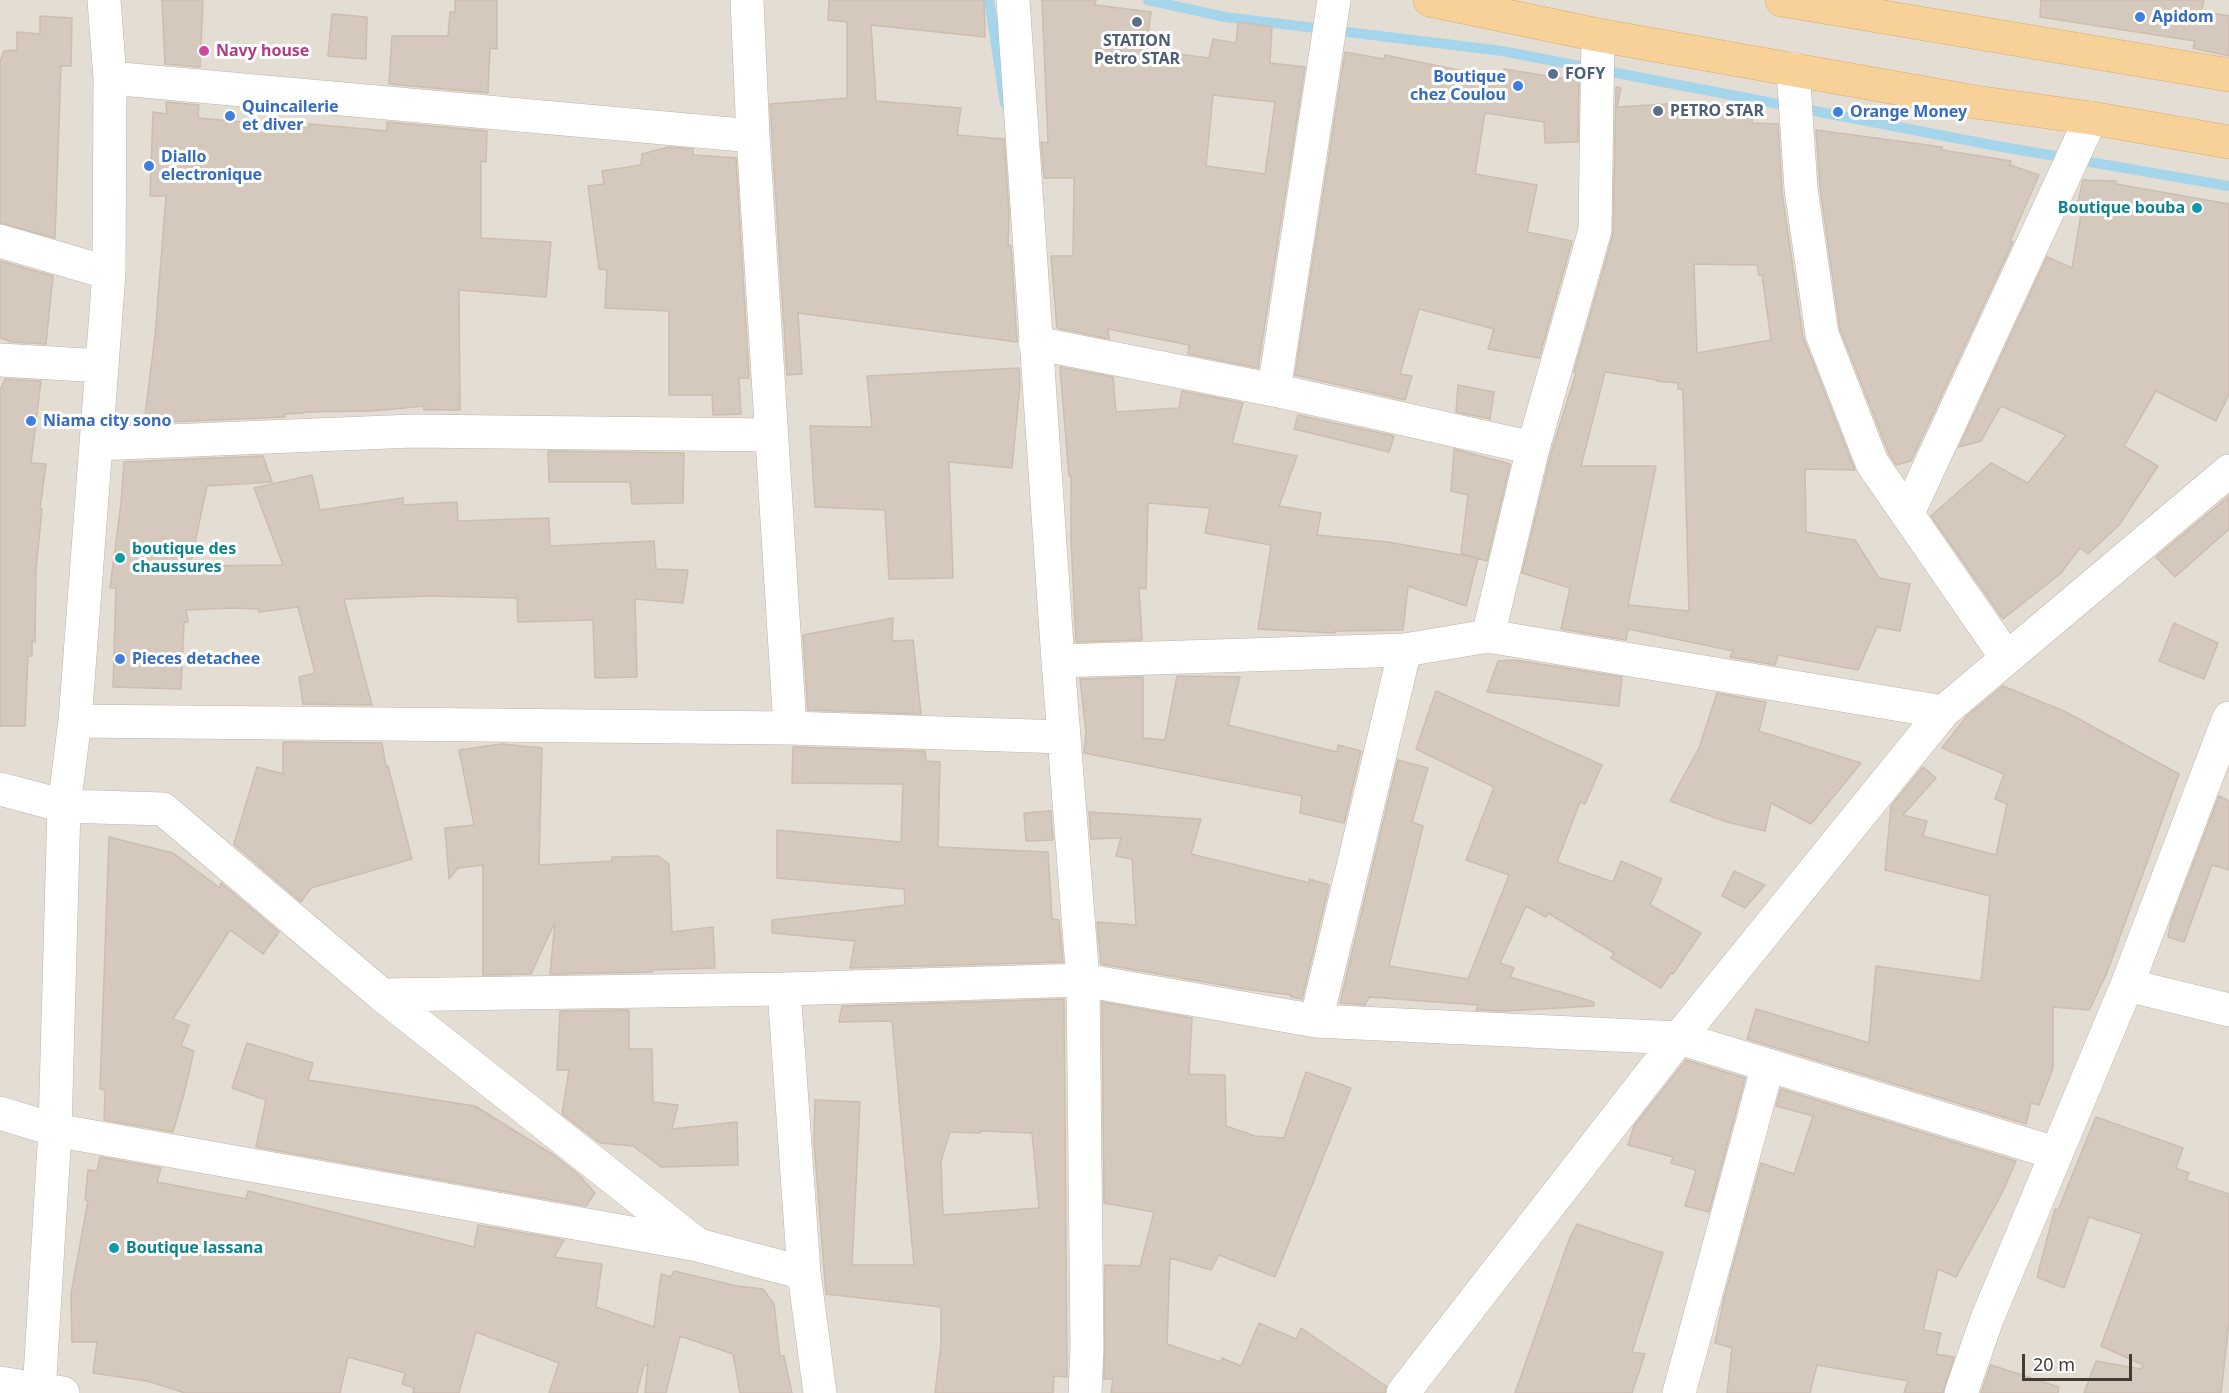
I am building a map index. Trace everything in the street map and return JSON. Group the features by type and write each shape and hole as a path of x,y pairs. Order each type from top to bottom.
{"main road":[{"path":"1430,0 1598,35 1975,102 2091,118 2229,142"},
{"path":"1782,0 2229,75"}],"street":[{"path":"0,1383 47,1391 64,806 75,721 109,273 110,78 104,0"},
{"path":"747,0 753,136 790,728"},
{"path":"1013,0 1035,344 1083,980 1087,1348 1085,1393"},
{"path":"1274,390 1334,0"},
{"path":"1488,636 1533,448 1595,230 1598,35"},
{"path":"1793,69 1801,189 1822,334 1872,463 2006,657"},
{"path":"110,78 753,136"},
{"path":"1908,513 2091,118"},
{"path":"0,240 109,273"},
{"path":"1035,344 1274,390 1533,448"},
{"path":"0,360 102,366"},
{"path":"96,444 413,431 771,435"},
{"path":"1403,1393 1679,1038 1943,712 2229,471"},
{"path":"1058,661 1405,650 1488,636 1943,712"},
{"path":"1316,1021 1405,650"},
{"path":"1961,1393 1987,1319 2127,985 2229,718"},
{"path":"75,721 790,728 1064,736"},
{"path":"0,789 64,806 163,808 382,995 698,1245"},
{"path":"382,995 784,989 1083,980 1316,1021 1679,1038 2055,1153"},
{"path":"2127,985 2229,1010"},
{"path":"784,989 804,1273 820,1393"},
{"path":"1679,1393 1768,1065"},
{"path":"0,1113 54,1130 698,1245 804,1273"}],"shaded area":[{"path":"0,0 2229,0 2229,1393 0,1393"}],"building":[{"path":"162,0 203,0 200,67 165,64"},
{"path":"455,0 497,0 497,49 490,48 488,93 389,84 392,36 448,36 450,12 455,12"},
{"path":"829,0 984,0 985,37 871,25 876,101 961,108 957,135 1004,139 1009,213 1008,245 1011,246 1017,342 798,313 802,374 787,375 770,104 847,98 847,22 828,20"},
{"path":"1042,0 1096,0 1095,5 1151,12 1146,50 1209,58 1213,39 1236,43 1238,22 1272,27 1270,63 1305,67 1258,368 1188,354 1189,345 1108,329 1109,339 1057,328 1051,256 1073,256 1074,178 1044,178 1041,142 1048,143","holes":["1213,95 1275,102 1265,174 1206,166"]},
{"path":"2041,0 2204,0 2201,11 2229,16 2229,56 2193,48 2195,41 2040,17"},
{"path":"332,14 367,17 366,59 328,56"},
{"path":"40,16 72,18 71,66 61,66 55,238 0,223 0,61 4,51 17,50 17,32 40,34"},
{"path":"1345,52 1384,59 1385,55 1502,79 1504,69 1579,81 1578,142 1545,143 1544,122 1485,113 1475,174 1537,185 1527,232 1572,241 1539,358 1488,349 1494,329 1419,309 1400,374 1412,376 1405,400 1295,375"},
{"path":"1616,87 1621,88 1617,107 1698,102 1753,110 1752,123 1778,124 1782,192 1803,337 1855,470 1805,469 1806,532 1855,540 1879,578 1910,584 1900,631 1877,627 1858,670 1778,655 1775,665 1730,657 1733,651 1628,629 1626,640 1561,629 1570,588 1522,573 1551,453 1576,373 1574,372 1613,235","holes":["1694,264 1757,265 1759,275 1762,275 1771,340 1697,353","1605,372 1678,383 1678,389 1683,390 1689,611 1628,605 1656,466 1581,466"]},
{"path":"166,102 199,105 198,118 309,128 309,124 387,131 387,122 487,131 486,162 481,161 481,238 551,242 546,297 459,290 460,410 424,410 424,406 372,411 304,412 285,414 285,417 144,423 155,336 166,196 150,196 153,112 167,114"},
{"path":"1816,130 1942,147 1942,150 2011,161 2010,165 2039,175 2010,241 2013,242 1911,461 1896,465 1889,454 1840,329 1820,187"},
{"path":"669,147 693,149 693,155 736,158 749,378 739,378 741,414 713,415 712,395 669,395 669,311 605,308 607,270 599,269 588,186 604,184 602,171 641,165 642,154"},
{"path":"2083,180 2116,181 2116,184 2229,204 2229,394 2216,421 2156,391 2124,446 2158,466 2119,525 2088,554 2080,548 2060,574 2003,619 1931,516 1991,463 2028,483 2066,435 2001,406 1981,441 1959,447 2047,257 2072,268 2082,208 2077,206"},
{"path":"0,261 53,276 46,344 12,342 0,338"},
{"path":"1060,367 1113,377 1116,412 1179,408 1182,391 1243,403 1232,443 1297,456 1279,506 1321,513 1317,535 1388,542 1478,558 1466,606 1408,586 1403,630 1335,631 1335,633 1258,629 1271,545 1205,533 1210,508 1148,503 1146,589 1139,588 1142,640 1076,642 1071,539 1071,476 1069,476"},
{"path":"1019,368 1020,385 1012,468 949,462 953,578 889,579 885,510 815,507 810,426 872,427 867,376"},
{"path":"5,379 41,381 31,463 46,464 36,569 35,642 32,641 32,656 28,656 25,726 0,726 0,391"},
{"path":"1458,385 1494,392 1490,419 1456,412"},
{"path":"1298,415 1394,436 1389,452 1294,429"},
{"path":"1454,449 1510,464 1487,561 1461,553 1468,495 1451,491"},
{"path":"548,451 684,453 683,503 632,504 630,482 549,482"},
{"path":"263,456 272,482 207,486 190,566 283,565 254,488 312,475 320,510 403,498 403,505 457,502 458,521 549,518 550,546 654,541 656,569 688,570 683,603 635,599 637,677 595,678 593,620 518,622 517,598 432,596 344,599 372,705 303,704 299,677 315,673 298,607 259,612 259,609 232,608 186,610 188,622 184,622 181,689 113,687 116,588 110,588 124,462"},
{"path":"2229,496 2229,529 2175,577 2156,557"},
{"path":"893,618 892,641 913,640 921,714 808,710 803,635"},
{"path":"2174,623 2218,643 2204,679 2159,661"},
{"path":"1515,660 1622,677 1619,706 1487,692 1498,661"},
{"path":"1177,676 1240,677 1228,725 1337,752 1338,745 1361,751 1344,823 1300,813 1302,796 1084,753 1086,732 1080,679 1143,677 1143,738 1165,740"},
{"path":"2003,686 2066,712 2179,774 2106,975 2089,1010 2053,1007 2053,1068 2039,1105 2031,1103 2026,1124 1747,1039 1756,1009 1869,1043 1876,966 1981,981 1990,896 1885,870 1891,806 1923,767 1936,778 1903,815 1927,821 1923,836 1996,855 2007,804 1995,799 2004,774 1942,748 1967,716"},
{"path":"1436,691 1602,765 1585,804 1580,802 1557,862 1613,882 1621,861 1662,879 1650,905 1701,933 1661,988 1611,958 1614,953 1548,913 1546,917 1526,906 1500,963 1514,968 1510,977 1594,1002 1594,1006 1505,1011 1476,1010 1478,1005 1369,997 1365,1005 1340,1003 1398,760 1428,768 1412,822 1423,826 1389,966 1468,979 1509,875 1466,860 1494,787 1416,749"},
{"path":"1717,693 1766,702 1759,731 1861,763 1811,824 1771,803 1765,831 1727,822 1670,801 1699,748"},
{"path":"283,742 382,743 386,767 388,766 412,859 311,888 301,902 234,844 257,767 283,774"},
{"path":"502,744 542,748 539,865 612,861 612,857 658,856 669,864 672,932 713,927 715,968 550,974 555,922 531,974 483,975 483,865 458,868 449,879 445,828 474,825 459,750"},
{"path":"793,747 925,751 926,761 940,762 938,847 1048,852 1052,919 1059,920 1063,962 850,968 855,941 772,933 772,920 905,905 904,889 777,878 777,830 901,842 903,784 792,783"},
{"path":"2219,796 2229,801 2229,870 2212,865 2184,942 2168,937 2171,922"},
{"path":"1051,811 1053,840 1026,841 1024,813"},
{"path":"1089,812 1201,819 1191,854 1310,883 1309,879 1329,885 1302,999 1291,997 1291,995 1101,964 1097,922 1136,925 1132,859 1116,856 1121,838 1091,839"},
{"path":"109,837 173,853 220,888 221,883 279,932 263,954 230,930 173,1019 189,1025 181,1046 194,1051 173,1132 104,1120 105,1090 100,1089"},
{"path":"1734,871 1765,885 1745,908 1722,896"},
{"path":"1064,999 1067,1377 1054,1376 1053,1393 935,1393 941,1344 941,1307 826,1294 814,1142 815,1100 860,1102 852,1265 914,1265 892,1021 839,1022 842,1006","holes":["950,1132 1032,1133 1039,1208 943,1215 941,1161"]},
{"path":"1102,1002 1192,1018 1189,1074 1225,1075 1226,1126 1255,1136 1284,1138 1306,1072 1351,1088 1275,1277 1219,1255 1211,1270 1170,1258 1167,1344 1221,1362 1222,1358 1241,1366 1259,1323 1296,1339 1301,1328 1386,1386 1385,1393 1111,1393 1113,1379 1104,1379 1105,1265 1140,1266 1154,1212 1104,1203"},
{"path":"629,1010 629,1049 652,1049 653,1102 678,1105 672,1129 737,1122 738,1165 661,1167 633,1146 600,1143 562,1114 569,1070 557,1070 560,1011"},
{"path":"247,1043 313,1063 308,1080 475,1106 555,1156 579,1175 595,1193 586,1206 256,1147 266,1100 232,1088"},
{"path":"1686,1060 1745,1078 1709,1212 1685,1206 1696,1170 1671,1163 1673,1157 1628,1145 1634,1126"},
{"path":"1781,1089 2016,1161 2002,1193 1956,1277 1938,1269 1923,1330 1941,1333 1936,1354 1954,1357 1943,1393 1904,1393 1908,1381 1817,1365 1810,1393 1727,1393 1732,1348 1715,1343 1724,1298 1761,1163 1794,1174 1813,1116 1776,1106"},
{"path":"2096,1117 2183,1148 2176,1168 2189,1173 2186,1180 2229,1194 2229,1322 2221,1393 2084,1393 2096,1361 2141,1369 2143,1365 2101,1346 2142,1234 2089,1217 2064,1288 2037,1277 2055,1209 2058,1210"},
{"path":"100,1157 161,1168 157,1182 246,1199 248,1191 474,1247 478,1225 564,1240 554,1257 602,1264 596,1307 654,1327 661,1274 671,1277 674,1271 737,1286 763,1289 774,1304 780,1356 784,1356 792,1393 740,1393 733,1354 680,1336 666,1393 645,1393 648,1362 647,1366 644,1365 637,1393 549,1393 559,1363 476,1332 459,1393 413,1393 414,1388 402,1384 405,1373 348,1357 340,1393 185,1393 147,1381 93,1373 97,1342 72,1342 71,1294 88,1201 85,1200 88,1170 97,1171"},
{"path":"1577,1224 1663,1253 1632,1352 1645,1354 1632,1393 1515,1393 1570,1237"},
{"path":"1991,1365 2059,1387 2058,1393 1981,1393"}],"waterway":[{"path":"989,0 1005,104"},
{"path":"1148,0 1225,17 1502,51 1997,146 2229,186"}],"place":[{"name":"Apidom","path":"2140,17"},
{"name":"STATION Petro STAR","path":"1137,22"},
{"name":"Navy house","path":"204,51"},
{"name":"FOFY","path":"1553,74"},
{"name":"Boutique chez Coulou","path":"1518,86"},
{"name":"PETRO STAR","path":"1658,111"},
{"name":"Orange Money","path":"1838,112"},
{"name":"Quincailerie et diver","path":"230,116"},
{"name":"Diallo electronique","path":"149,166"},
{"name":"Boutique bouba","path":"2197,208"},
{"name":"Niama city sono","path":"31,421"},
{"name":"boutique des chaussures","path":"120,558"},
{"name":"Pieces detachee","path":"120,659"},
{"name":"Boutique lassana","path":"114,1248"}]}
